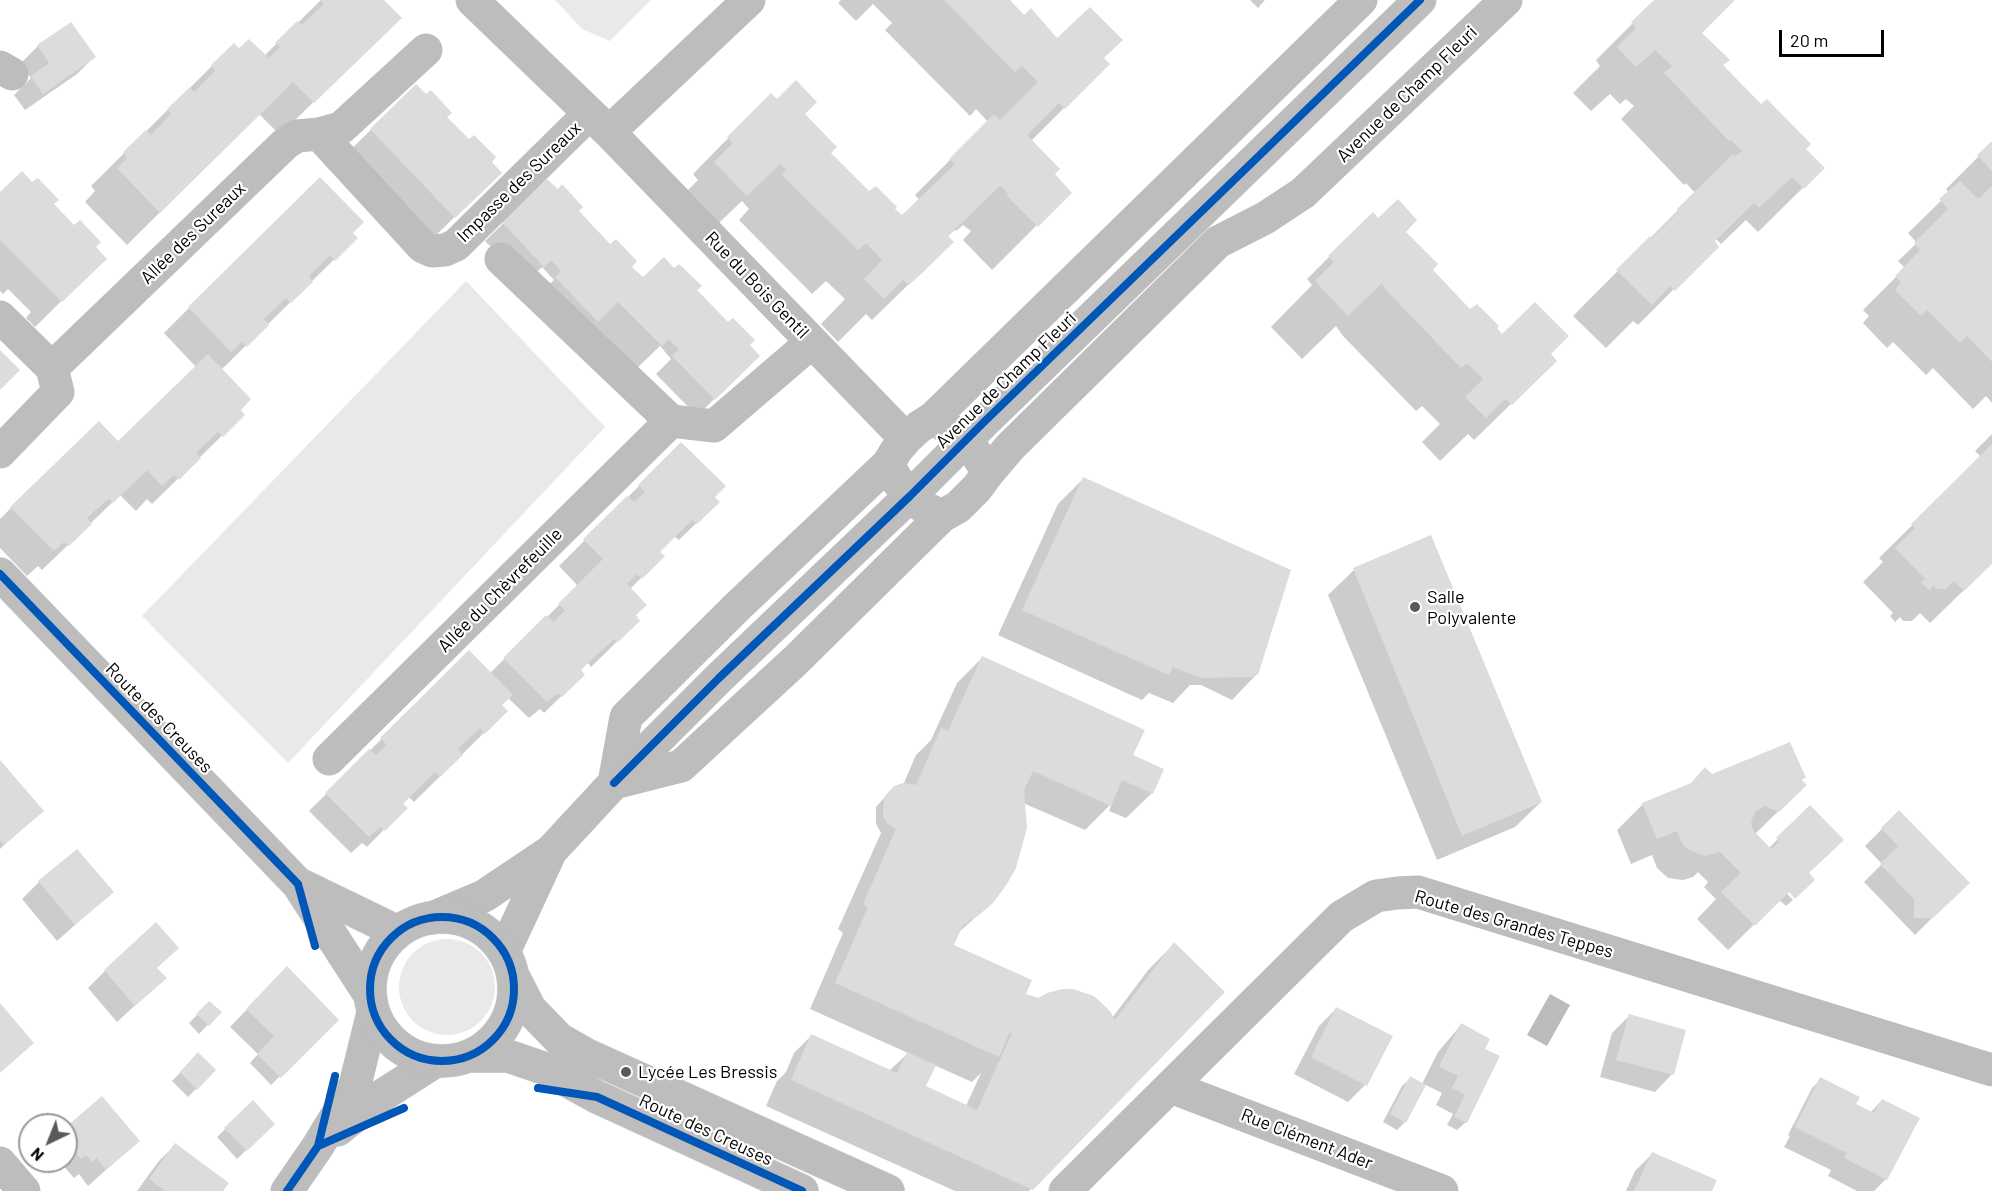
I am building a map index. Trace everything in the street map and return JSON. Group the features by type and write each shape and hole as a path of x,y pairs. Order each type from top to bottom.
{"street":[{"name":"Rue du Bois Gentil","path":"472,0 599,123 812,342 897,452"},
{"path":"599,123 749,0"},
{"name":"Avenue de Champ Fleuri","path":"614,783 626,717 897,452 919,427 933,418 1361,0"},
{"name":"Avenue de Champ Fleuri","path":"432,918 484,896 551,851 614,783 719,678 910,496 1420,0"},
{"name":"Avenue de Champ Fleuri","path":"614,783 681,766 795,661 942,516 958,507 977,488 1010,447 1218,242 1265,218 1303,193 1506,0"},
{"name":"Allée des Sureaux","path":"52,368 286,143 297,136 319,134 340,128 426,50"},
{"name":"Impasse des Sureaux","path":"319,134 423,247 432,251 445,250 456,244 599,123"},
{"path":"501,259 671,421 714,426 812,342"},
{"path":"0,316 52,368 58,392 0,452"},
{"name":"Avenue de Champ Fleuri","path":"933,418 966,440 988,473"},
{"name":"Allée du Chèvrefeuille","path":"328,759 671,421"},
{"path":"897,452 898,482 925,508 942,516"},
{"name":"Route des Creuses","path":"0,573 298,884 371,1003"},
{"name":"Avenue de Champ Fleuri","path":"508,964 551,851"},
{"name":"Route des Creuses","path":"298,884 398,932"},
{"name":"Route des Grandes Teppes","path":"1065,1191 1341,917 1376,897 1397,892 1418,892 1992,1070"},
{"path":"287,1191 355,1085 371,1003 371,977 376,960 385,945 398,932 414,922 432,918 453,918 473,924 490,936 508,964 514,992 505,1024 495,1037 483,1048 469,1056 453,1060 436,1061 420,1058 404,1050 380,1027 371,1003"},
{"name":"Route des Creuses","path":"508,964 530,1009 559,1039 587,1055 888,1191"},
{"name":"Route des Creuses","path":"469,1056 508,1056 546,1070 802,1191"},
{"path":"318,1146 375,1100 436,1061"},
{"name":"Rue Clément Ader","path":"1172,1087 1442,1191"},
{"path":"0,1163 24,1191"}],"shaded area":[{"path":"555,0 651,0 610,41 582,29"},
{"path":"466,281 605,427 288,763 142,616"},
{"path":"447,939 465,943 481,953 491,969 495,987 491,1005 481,1021 465,1031 447,1035 429,1031 413,1021 403,1005 399,987 403,969 413,953 429,943"},
{"path":"1550,994 1570,1005 1547,1046 1527,1035"}],"building":[{"path":"320,0 384,0 402,18 314,103 293,82 160,213 117,168 127,158 123,152 146,130 151,135 171,114 167,109 190,87 194,92 215,71 211,65 234,43 239,48 249,39 269,58 280,47 275,43 297,21 302,25 324,4"},
{"path":"944,0 1010,0 1024,15 1031,8 1057,38 1090,7 1123,40 1104,58 1110,64 1065,109 1059,103 1027,135 1060,169 1055,174 1072,193 1038,227 1000,186 948,236 954,242 909,285 903,280 884,299 864,279 882,260 866,243 858,250 782,175 786,170 780,164 747,196 714,162 733,143 727,137 771,93 777,99 796,80 817,102 805,114 837,147 831,153 869,191 876,186 902,215 955,164 949,159 994,114 1000,120 1038,82 1022,66 1015,72"},
{"path":"1654,0 1735,0 1702,33 1730,60 1723,65 1761,104 1767,99 1811,144 1806,149 1825,168 1804,189 1792,177 1759,208 1754,203 1715,241 1719,247 1675,291 1670,286 1652,305 1616,270 1650,236 1652,238 1679,211 1677,209 1733,154 1735,156 1742,151 1731,140 1729,141 1664,73 1672,66 1655,50 1636,67 1617,47 1636,28 1631,22"},
{"path":"71,22 96,57 43,94 31,76 49,63 37,45"},
{"path":"416,84 426,94 431,90 452,113 447,117 469,139 474,135 496,157 492,162 502,173 455,218 370,129"},
{"path":"1992,141 1992,171 1977,155"},
{"path":"22,171 32,182 38,178 59,200 54,204 74,225 80,220 101,242 96,247 107,259 62,302 0,240 0,192"},
{"path":"320,177 364,222 353,233 358,238 335,261 330,255 309,276 313,282 291,303 286,298 264,319 269,325 247,347 242,342 231,352 188,307"},
{"path":"547,179 558,189 562,184 583,207 579,211 610,244 616,239 637,261 632,267 643,277 664,257 674,268 679,264 702,286 697,290 728,322 733,318 755,340 750,345 760,356 715,400 672,356 679,350 669,339 662,346 618,302 598,322 555,277 561,271 551,260 544,267 502,222"},
{"path":"1960,181 1978,199 1992,186 1992,362 1967,336 1960,343 1927,310 1921,316 1895,290 1901,282 1895,276 1920,250 1914,243 1948,209 1939,199"},
{"path":"1398,199 1417,220 1406,232 1438,264 1433,270 1470,309 1477,304 1499,326 1497,328 1502,334 1535,302 1569,336 1551,354 1557,361 1512,405 1505,399 1486,418 1465,397 1483,379 1467,363 1461,368 1382,283 1348,316 1315,281 1334,262 1328,256 1337,247 1373,212 1378,218"},
{"path":"0,350 20,370 0,390"},
{"path":"208,354 251,399 241,410 245,415 223,437 218,432 196,453 201,458 179,480 174,475 162,486 147,470 113,503 109,498 87,518 92,524 69,546 64,542 54,551 10,507 99,421 118,441"},
{"path":"681,442 726,486 715,497 720,502 697,524 692,520 660,552 665,556 642,579 637,574 627,584 647,605 636,615 640,621 617,643 614,639 591,660 581,670 585,675 562,697 558,693 547,702 503,658 546,615 554,622 565,610 558,604 603,559 583,539 627,496 634,502 645,492 638,485"},
{"path":"1992,444 1992,564 1964,591 1954,581 1946,589 1936,589 1934,585 1929,590 1921,582 1925,579 1895,548 1915,528 1911,524"},
{"path":"1083,477 1291,570 1258,675 1256,673 1254,677 1200,678 1173,667 1169,675 1022,610"},
{"path":"1431,535 1542,802 1462,836 1353,568"},
{"path":"469,650 513,695 502,705 508,711 485,734 480,728 458,749 463,755 440,777 435,772 403,804 408,808 385,831 380,827 369,837 325,793 369,749 376,755 387,745 380,738"},
{"path":"982,656 1145,730 1133,755 1164,769 1153,794 1122,780 1111,806 1033,771 1024,790 1027,828 1016,868 993,903 963,925 954,945 1032,980 1026,994 1038,998 1062,989 1073,989 1094,996 1110,1011 1115,1020 1174,942 1225,992 1033,1190 791,1080 811,1034 897,1073 907,1052 936,1065 926,1086 977,1110 1012,1033 1010,1032 999,1057 835,983 868,907 863,904 896,829 888,824 883,816 884,797 894,786 903,783 916,785 941,728 948,731"},
{"path":"1790,742 1806,778 1801,779 1807,785 1779,812 1765,806 1756,811 1751,821 1753,830 1771,849 1779,842 1776,838 1810,805 1844,840 1809,873 1815,880 1795,899 1789,892 1755,926 1721,892 1741,873 1720,852 1704,856 1689,850 1682,843 1677,831 1657,839 1642,803 1691,783 1705,767 1712,774"},
{"path":"0,760 44,811 4,845 0,840"},
{"path":"1899,810 1970,883 1933,918 1914,918 1914,899 1880,864 1898,846 1881,828"},
{"path":"77,849 114,892 75,925 38,881"},
{"path":"156,922 179,948 157,968 167,978 135,1006 104,970"},
{"path":"287,966 339,1020 281,1078 257,1054 274,1036 246,1009"},
{"path":"209,1001 222,1012 209,1026 196,1014"},
{"path":"0,1003 34,1043 0,1073"},
{"path":"1336,1007 1393,1036 1367,1086 1311,1057"},
{"path":"1629,1014 1686,1030 1674,1075 1616,1060"},
{"path":"1461,1023 1490,1039 1485,1049 1500,1056 1467,1123 1454,1117 1465,1095 1452,1088 1458,1076 1439,1066"},
{"path":"198,1052 216,1070 197,1090 180,1072"},
{"path":"1410,1076 1426,1085 1406,1123 1390,1114"},
{"path":"1820,1077 1860,1097 1856,1104 1874,1113 1882,1099 1920,1118 1887,1180 1844,1158 1847,1153 1795,1127"},
{"path":"102,1096 140,1141 106,1170 97,1158 92,1162 86,1155 81,1159 78,1155 78,1117"},
{"path":"253,1100 275,1124 247,1151 224,1128"},
{"path":"175,1143 229,1183 223,1191 165,1191 149,1179"},
{"path":"1652,1152 1717,1180 1712,1191 1634,1191"}],"cycle path":[{"path":"614,783 719,678 910,496 1420,0"},
{"path":"0,574 298,884 315,946"},
{"path":"442,917 469,923 482,929 493,938 502,949 508,962 514,989 508,1016 502,1029 493,1040 482,1049 469,1055 442,1061 415,1055 402,1049 391,1040 382,1029 376,1016 370,989 376,962 382,949 391,938 402,929 415,923 442,917"},
{"path":"287,1191 318,1146 335,1076"},
{"path":"538,1088 597,1097 802,1191"},
{"path":"318,1146 404,1108"}],"place":[{"name":"Salle Polyvalente","path":"1415,607"},
{"name":"Lycée Les Bressis","path":"626,1072"}]}
